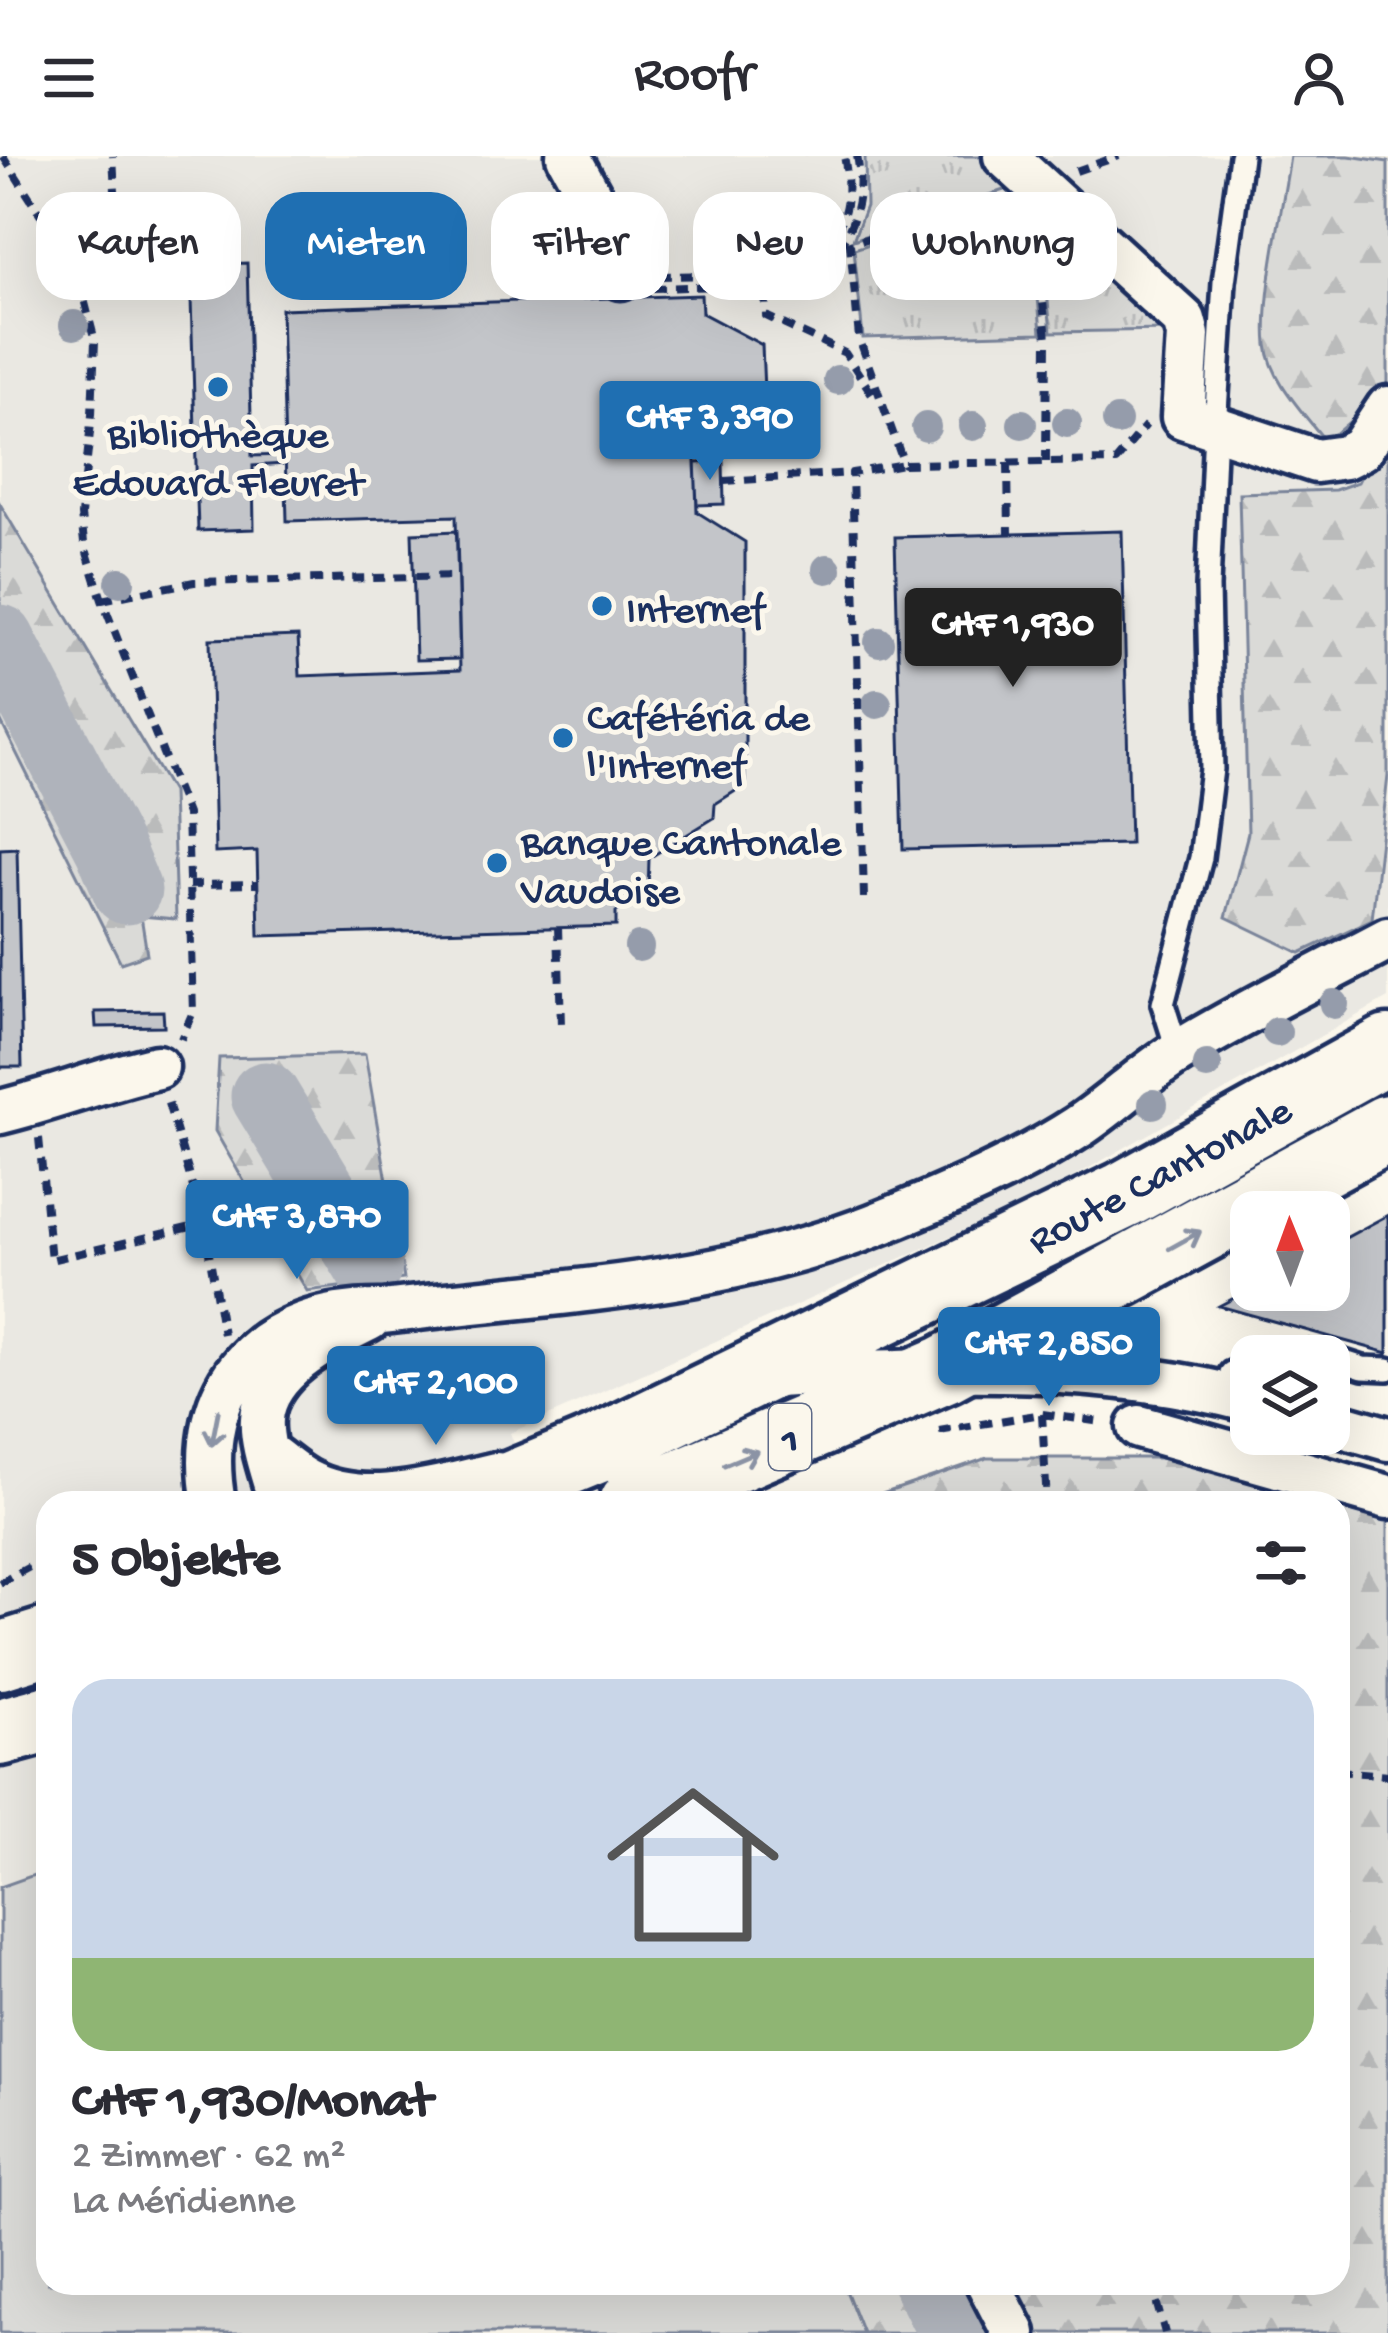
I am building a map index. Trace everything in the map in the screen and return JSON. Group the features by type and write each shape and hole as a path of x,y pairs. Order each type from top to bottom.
{"main road":[{"name":"Route Cantonale","path":"497,1491 596,1450 1124,1195 1388,1049"},
{"name":"Route Cantonale","path":"661,1491 945,1369 1388,1129"},
{"path":"0,1656 36,1645"},
{"path":"0,1732 36,1722"}],"street":[{"path":"568,156 587,192"},
{"path":"1005,156 1043,192"},
{"path":"1117,259 1184,320 1199,422 1316,461 1345,457 1361,449 1388,408"},
{"path":"212,1491 213,1423 225,1389 245,1359 308,1319 590,1293 672,1280 806,1248 905,1213 1076,1129 1178,1052 1388,939"},
{"path":"18,1107 60,1097 99,1079 157,1067"},
{"path":"1082,1296 1087,1336 1108,1357 1156,1379"},
{"path":"277,1491 262,1418 270,1396 285,1374 343,1332 382,1312"},
{"path":"749,1377 945,1369 1230,1380"},
{"path":"1139,1427 1388,1497"},
{"path":"1350,1428 1388,1438"},
{"path":"416,1491 596,1450"},
{"path":"268,1453 316,1485 335,1491"},
{"path":"994,2295 1014,2333"}],"lane":[{"path":"1178,1052 1163,1004 1202,857 1212,769 1199,422 1241,156"},
{"path":"1350,1364 1388,1369"}],"path":[{"path":"3,156 36,207"},
{"path":"113,156 115,192"},
{"path":"669,279 767,272 813,255 829,239 846,201 844,156"},
{"path":"857,156 860,202 847,243 859,338 904,464"},
{"path":"847,243 1119,156"},
{"path":"84,300 94,341 81,515 84,543 187,814 193,1012 183,1037 157,1067 204,1224 224,1339"},
{"path":"765,300 766,316 845,353 880,406"},
{"path":"1043,300 1046,462"},
{"path":"724,482 852,473 904,464 1116,460 1142,426 1199,422"},
{"path":"1008,463 1010,534"},
{"path":"852,473 864,898"},
{"path":"102,600 194,581 458,576"},
{"path":"189,885 258,884"},
{"path":"558,927 561,1025"},
{"path":"18,1107 50,1260 204,1224"},
{"path":"921,1437 958,1425 1042,1414 1139,1427"},
{"path":"1042,1414 1046,1491"},
{"path":"0,1583 36,1564"},
{"path":"1350,1772 1388,1775"},
{"path":"1154,2295 1165,2333"}],"shaded area":[{"path":"0,156 1388,156 1388,998 1038,1197 510,1433 532,1491 36,1491 36,2295 0,2333"}],"green space":[{"path":"865,156 982,156 1013,187 998,192 870,192 870,234 853,240 866,206"},
{"path":"1290,156 1349,156 1388,162 1388,389 1326,442 1282,384 1267,345 1270,278"},
{"path":"870,244 870,300 1038,300 1041,333 863,338 854,249"},
{"path":"1117,283 1168,330 1051,332 1048,300 1117,300"},
{"path":"1388,422 1388,776 1372,919 1300,953 1226,917 1248,833 1239,493 1335,490 1358,482"},
{"path":"0,504 172,792 176,919 141,916 147,954 121,963 0,720"},
{"path":"365,1054 404,1279 307,1291 215,1131 219,1058"},
{"path":"987,1458 1214,1458 1322,1491 891,1491"},
{"path":"1350,1499 1388,1511 1388,2333 845,2333 814,2295 1350,2295"},
{"path":"36,1874 36,2295 848,2295 863,2333 0,2333 0,1887"}],"building":[{"path":"241,263 247,263 252,456 285,455 285,464 253,466 254,529 198,531 191,300 241,300"},
{"name":"Internef","path":"693,295 693,300 701,300 702,313 762,345 765,414 695,457 697,512 745,542 745,785 715,804 714,818 649,858 648,892 616,912 616,926 259,936 257,851 215,853 210,639 298,636 300,676 460,670 456,516 287,521 281,309 669,300 669,296"},
{"path":"723,462 724,504 697,505 695,463"},
{"path":"457,531 460,659 416,660 412,533"},
{"path":"1122,531 1130,844 903,849 895,537"},
{"path":"17,848 22,1067 0,1067 0,849"},
{"path":"163,1011 164,1026 96,1027 95,1012"},
{"path":"1388,1215 1388,1353 1350,1342 1350,1335 1323,1335 1237,1311 1350,1311 1350,1236"}],"waterway":[{"path":"0,639 127,890"},
{"path":"265,1096 368,1266"},
{"path":"934,2295 953,2333"}],"place":[{"name":"Bibliothèque Edouard Fleuret","path":"218,387"},
{"name":"Internef","path":"602,606"},
{"name":"Cafétéria de l'Internef","path":"563,738"},
{"name":"Banque Cantonale Vaudoise","path":"497,863"}]}
